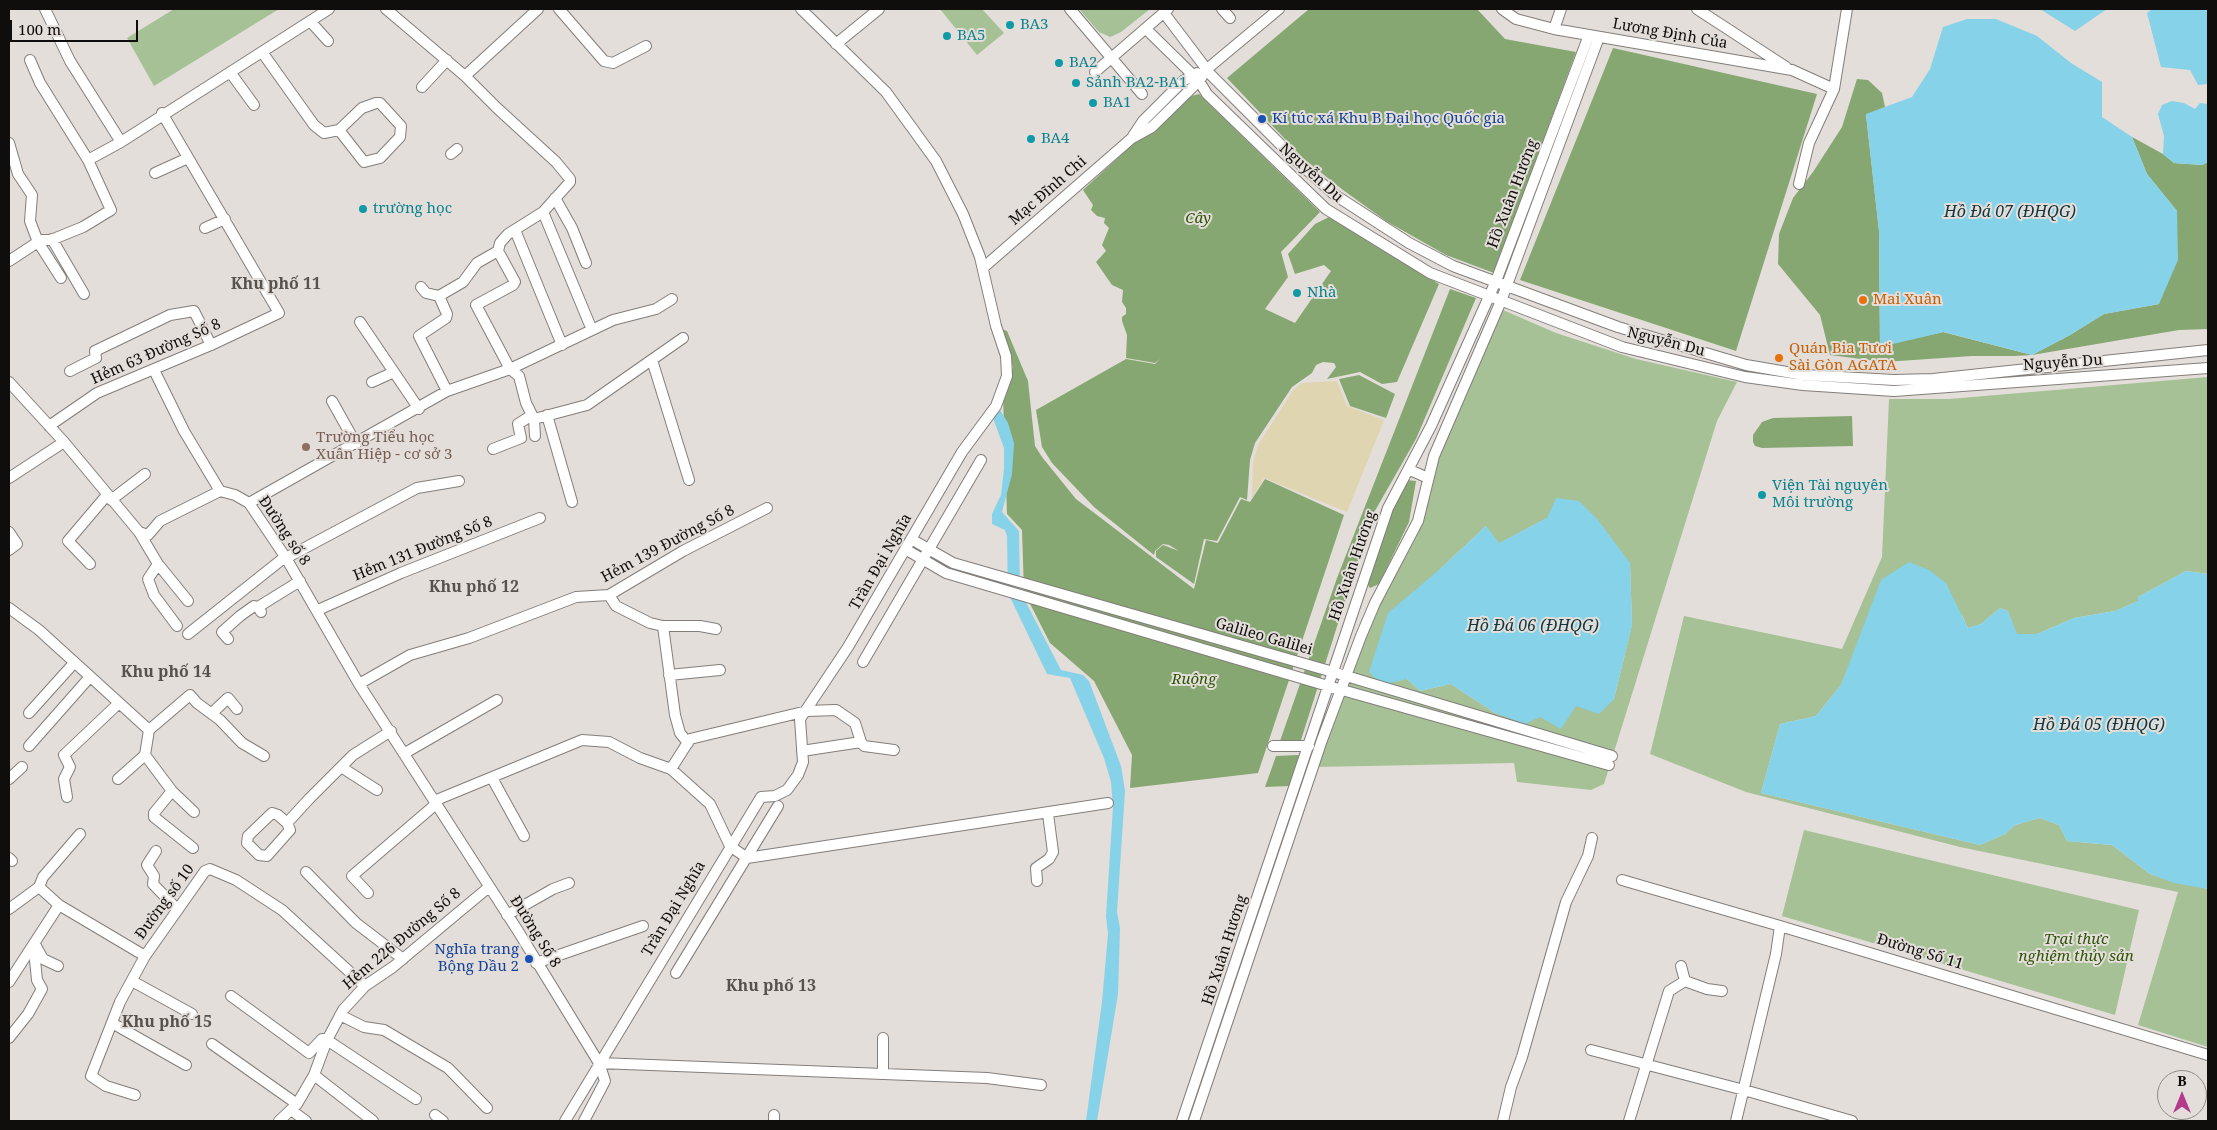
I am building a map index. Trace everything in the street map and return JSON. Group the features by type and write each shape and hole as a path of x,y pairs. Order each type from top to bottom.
{"street":[{"path":"45,9 70,61 121,142"},
{"path":"88,160 121,142 162,113 329,9"},
{"path":"386,9 465,76 556,162 570,179 570,182 543,212 508,234 500,244 498,251 515,282 513,285 476,305 510,369 518,376 526,403 533,417 535,436"},
{"path":"465,76 538,9"},
{"path":"559,9 604,61 613,64 646,46"},
{"name":"Trần Đại Nghĩa","path":"564,1121 761,797 774,796 786,790 798,775 802,762 800,719 848,647 962,452 996,406 1008,376 1006,356 996,326 984,268 963,214 936,161 886,92 800,9"},
{"path":"836,44 879,9"},
{"path":"1070,9 1142,94"},
{"path":"1222,9 1230,18"},
{"name":"Mạc Đĩnh Chi","path":"984,268 1132,138 1143,121 1279,9"},
{"name":"Lương Định Của","path":"1502,9 1516,19 1554,29 1792,70 1834,89"},
{"path":"1554,29 1562,9"},
{"path":"1697,9 1712,13 1792,70"},
{"path":"1799,184 1808,143 1834,89 1847,9"},
{"path":"1095,72 1166,11"},
{"name":"Nguyễn Du","path":"1166,11 1211,75 1292,156 1335,194 1409,243 1452,266 1618,327 1746,365 1804,375 1894,380 1933,379 2208,350"},
{"path":"310,21 328,41"},
{"name":"Nguyễn Du","path":"1146,29 1196,78 1207,94 1326,210 1408,261 1447,280 1622,347 1742,377 1894,391 2208,368"},
{"name":"Hồ Xuân Hương","path":"1182,1121 1216,1025 1388,508 1410,470 1496,281 1594,36"},
{"name":"Hồ Xuân Hương","path":"1194,1121 1346,676 1375,603 1418,521 1434,456 1502,301 1594,36"},
{"path":"262,52 314,125 324,133 339,130 362,108 376,103 380,103 401,126 400,137 380,158 364,162 339,130"},
{"path":"9,261 38,242 52,239 83,227 111,210 88,160 40,83 30,60"},
{"path":"422,87 447,60"},
{"path":"230,72 254,105"},
{"path":"162,113 225,219 204,228"},
{"path":"9,144 18,174 32,195 30,221 38,242 60,278"},
{"path":"155,172 188,158"},
{"path":"555,198 572,228 586,263"},
{"path":"543,212 592,330"},
{"name":"Hẻm 63 Đường Số 8","path":"50,426 97,393 211,345 279,313 225,219"},
{"path":"515,230 562,345"},
{"path":"52,239 84,294"},
{"path":"421,287 426,293 439,296 463,282 476,263 498,251"},
{"path":"1447,280 1452,266"},
{"path":"439,296 447,314 446,318 419,336 447,392"},
{"path":"249,503 447,392 510,369 613,320 656,309 672,299"},
{"path":"70,371 96,358 96,351 170,315 194,311 211,345"},
{"path":"360,322 419,408"},
{"path":"493,449 521,438 518,424 533,417 587,405 683,338"},
{"path":"652,360 689,480"},
{"path":"1742,377 1746,365"},
{"path":"139,532 148,535 160,521 220,491 184,431 154,370"},
{"path":"372,382 394,372"},
{"path":"9,382 64,442 139,532 158,564 188,602"},
{"path":"332,401 356,444"},
{"path":"547,415 572,502"},
{"path":"9,478 64,442"},
{"path":"863,662 981,460"},
{"path":"1410,470 1428,478"},
{"path":"90,564 68,541 109,498 145,474"},
{"path":"188,634 286,557 418,488 459,481"},
{"name":"Đường số 8","path":"220,491 236,495 249,503 286,557 359,684 405,753 435,803"},
{"name":"Hẻm 139 Đường Số 8","path":"359,684 410,655 470,638 576,597 609,595 683,551 767,508"},
{"name":"Hẻm 131 Đường Số 8","path":"318,610 401,573 540,518"},
{"path":"9,532 17,544 9,550"},
{"name":"Galileo Galilei","path":"905,549 946,573 958,577 1341,690 1611,760 1333,672 962,566 953,563 911,539"},
{"path":"158,564 148,580 154,595 178,626"},
{"path":"958,577 962,566"},
{"path":"228,639 222,632 240,616 254,606 259,610 300,581"},
{"path":"609,595 616,606 636,617 663,626 700,626 716,629"},
{"path":"1358,596 1375,603"},
{"path":"9,608 39,630 89,678 149,730"},
{"path":"663,626 669,674 680,733 688,743"},
{"path":"29,712 74,663"},
{"path":"669,674 720,670"},
{"path":"29,746 89,678"},
{"path":"118,779 145,755 149,730 190,695 197,703 212,713 242,743 264,756"},
{"path":"212,713 228,698 237,709"},
{"path":"405,753 497,700"},
{"path":"67,797 64,778 70,767 64,755 119,703"},
{"path":"672,769 690,739 807,710 836,710 847,716 857,726 861,742 867,748 894,750"},
{"path":"287,823 355,753 390,731"},
{"path":"368,893 352,876 435,803 582,740 609,742 640,758 672,769 710,804 730,846 747,858 1048,814 1108,803"},
{"path":"802,751 861,742"},
{"path":"1273,746 1309,746"},
{"path":"145,755 172,791 194,812"},
{"path":"9,779 22,767"},
{"path":"341,767 377,790"},
{"path":"492,778 524,836"},
{"path":"172,791 154,813 154,817 193,848"},
{"name":"Đường Số 8","path":"435,803 507,915 598,1064 605,1081 584,1121"},
{"path":"676,973 778,806"},
{"path":"272,813 278,815 287,823 290,830 267,856 259,855 247,843 248,836 272,813"},
{"path":"1037,881 1036,868 1049,859 1053,852 1048,814"},
{"path":"9,909 39,887 43,877 80,834"},
{"path":"1503,1121 1511,1087 1522,1056 1566,902 1588,856 1592,838"},
{"path":"156,852 147,865 154,876 153,884 178,909"},
{"name":"Đường số 10","path":"39,887 59,905 145,956 204,871 210,869 236,880 282,910 365,986"},
{"path":"306,872 356,923 403,959"},
{"name":"Đường Số 11","path":"1622,880 2208,1055"},
{"path":"507,915 532,900 569,883"},
{"name":"Hẻm 226 Đường Số 8","path":"279,1121 294,1107 314,1075 327,1040 340,1015 365,986 403,959 489,887"},
{"path":"9,982 37,947 59,905"},
{"path":"536,963 643,926"},
{"path":"1736,1121 1776,954 1780,926"},
{"path":"37,947 48,963 58,966"},
{"path":"9,1038 28,1014 42,989 37,980 35,960 37,947"},
{"path":"135,1096 118,1091 92,1078 112,1023 145,956"},
{"path":"1681,966 1685,981"},
{"path":"132,981 192,1014"},
{"path":"1685,981 1707,989 1722,991"},
{"path":"1629,1121 1669,991 1685,981"},
{"path":"231,996 309,1053 322,1039 327,1040 416,1099"},
{"path":"340,1015 364,1028 384,1030 448,1068 487,1108"},
{"path":"112,1023 186,1065"},
{"path":"1216,1025 1227,1028"},
{"path":"883,1038 883,1074"},
{"path":"212,1044 294,1107 306,1121"},
{"path":"1591,1050 1744,1090 1852,1121"},
{"path":"598,1064 987,1078 1041,1085"},
{"path":"314,1075 374,1121"}],"green space":[{"path":"174,9 279,9 154,86 127,38"},
{"path":"940,9 982,9 1004,33 977,55"},
{"path":"1079,9 1150,9 1121,32 1110,37 1099,32"},
{"path":"1309,9 1477,9 1505,39 1576,52 1494,273 1446,255 1386,221 1343,190 1304,159 1227,78"},
{"path":"1613,48 1817,94 1736,351 1520,280"},
{"path":"1857,79 1868,80 1882,93 1885,107 1866,115 1879,231 1880,346 1943,332 2032,355 1972,356 1884,362 1830,355 1820,315 1778,264 1779,234 1793,198 1813,172 1842,127"},
{"name":"Cây","path":"1199,94 1320,212 1281,252 1288,277 1265,309 1295,323 1331,271 1324,265 1295,274 1288,254 1315,224 1329,217 1439,284 1397,382 1382,384 1360,372 1327,379 1336,367 1334,363 1323,362 1316,365 1312,373 1292,387 1255,443 1250,460 1247,500 1240,497 1217,541 1204,539 1194,584 1156,557 1156,551 1163,545 1179,551 1163,544 1155,551 1154,555 1094,507 1052,463 1042,447 1036,410 1126,359 1155,364 1160,359 1155,363 1126,358 1127,335 1122,321 1122,317 1126,314 1126,308 1122,302 1123,290 1112,285 1096,262 1106,251 1102,245 1109,228 1104,223 1105,218 1097,216 1091,210 1093,205 1083,190 1183,98"},
{"path":"2132,137 2163,154 2174,163 2202,165 2208,162 2208,329 2179,330 2032,355 2104,314 2159,304 2177,211 2147,174"},
{"path":"1450,289 1476,298 1416,439 1372,516 1301,740 1280,741 1337,578"},
{"path":"1503,310 1556,333 1636,359 1737,382 1717,421 1604,784 1591,790 1517,782 1514,763 1317,767 1350,673 1380,600 1417,536 1431,467 1495,314","holes":["1547,518 1630,563 1632,625 1614,699 1575,705 1540,717 1495,713 1451,684 1420,691 1407,679 1440,569 1486,526 1498,544"]},
{"name":"Ruộng","path":"999,328 1007,331 1028,381 1035,446 1042,457 1076,499 1194,589 1206,540 1218,543 1241,499 1250,502 1265,479 1344,515 1258,773 1130,788 1132,755 1094,681 1050,643 1024,592 1022,530 1007,514 1003,396 1013,367"},
{"path":"1359,375 1395,394 1386,418 1350,406 1339,379"},
{"path":"2208,377 2208,574 2186,571 2138,597 2138,601 2115,611 2074,618 2037,634 2016,634 2008,611 2000,608 1981,624 1968,628 1962,615 1849,666 1841,685 1816,716 1780,724 1761,793 1980,845 2005,834 2015,825 2040,818 2059,825 2067,841 2112,845 2150,874 2208,889 2208,1047 2138,1025 2178,892 1960,847 1746,792 1650,754 1684,616 1842,649 1882,557 1889,399 1949,399"},
{"path":"1852,416 1853,446 1762,448 1755,446 1753,442 1753,435 1762,422 1773,418"},
{"path":"1406,480 1416,481 1409,522 1379,584 1370,588 1367,584 1380,536"},
{"path":"1299,755 1289,786 1265,787 1276,756"},
{"name":"Trại thực nghiệm thủy sản","path":"1804,830 2139,910 2115,1015 1782,916"}],"sand":[{"path":"1337,381 1347,406 1384,420 1347,512 1264,478 1252,498 1253,462 1258,445 1294,389 1302,383"}],"water":[{"path":"2040,9 2107,9 2075,31"},
{"path":"2152,9 2208,9 2208,84 2198,85 2190,70 2161,67 2147,13"},
{"name":"Hồ Đá 07 (ĐHQG)","path":"1967,19 1996,19 2037,36 2071,63 2102,82 2102,117 2132,137 2147,174 2177,211 2178,260 2159,304 2104,314 2032,355 1944,332 1880,347 1879,231 1866,114 1912,97 1930,69 1943,27"},
{"path":"2172,101 2184,103 2195,109 2200,103 2208,104 2208,162 2202,165 2174,163 2163,154 2164,136 2158,114 2162,105"},
{"path":"1000,410 1008,423 1014,443 1012,474 1002,512 1019,531 1020,591 1061,670 1083,675 1089,681 1121,766 1125,791 1117,912 1120,928 1118,994 1097,1121 1086,1121 1102,1002 1108,934 1106,916 1113,807 1111,782 1104,758 1070,678 1047,674 1008,593 1007,536 1005,530 992,524 992,514 1001,495 1004,469 1004,448 993,418"},
{"name":"Hồ Đá 06 (ĐHQG)","path":"1556,498 1579,501 1598,520 1630,563 1632,625 1614,699 1599,714 1576,706 1561,729 1540,717 1525,724 1495,713 1451,684 1420,691 1407,679 1382,685 1369,672 1388,613 1440,569 1486,526 1499,543 1547,518"},
{"name":"Hồ Đá 05 (ĐHQG)","path":"1909,562 1929,570 1946,583 1968,628 1981,624 2000,608 2008,611 2017,634 2037,634 2074,618 2115,611 2138,601 2138,597 2186,571 2208,574 2208,889 2174,883 2150,874 2112,845 2067,841 2059,825 2040,818 2015,825 2005,834 1980,845 1761,793 1780,724 1816,716 1841,685 1881,580"}],"place":[{"name":"BA3","path":"1010,25"},
{"name":"BA5","path":"947,36"},
{"name":"BA2","path":"1059,63"},
{"name":"Sảnh BA2-BA1","path":"1076,83"},
{"name":"BA1","path":"1093,103"},
{"name":"Kí túc xá Khu B Đại học Quốc gia","path":"1262,119"},
{"name":"BA4","path":"1031,139"},
{"name":"trường học","path":"363,209"},
{"name":"Nhà","path":"1297,293"},
{"name":"Mai Xuân","path":"1863,300"},
{"name":"Quán Bia Tươi Sài Gòn AGATA","path":"1779,358"},
{"name":"Trường Tiểu học Xuân Hiệp - cơ sở 3","path":"306,447"},
{"name":"Viện Tài nguyên Môi trường","path":"1762,495"},
{"name":"Nghĩa trang Bộng Dầu 2","path":"529,959"}],"district":[{"name":"Khu phố 11","path":"276,284"},
{"name":"Khu phố 12","path":"474,587"},
{"name":"Khu phố 14","path":"166,672"},
{"name":"Khu phố 13","path":"771,986"},
{"name":"Khu phố 15","path":"167,1022"}]}
